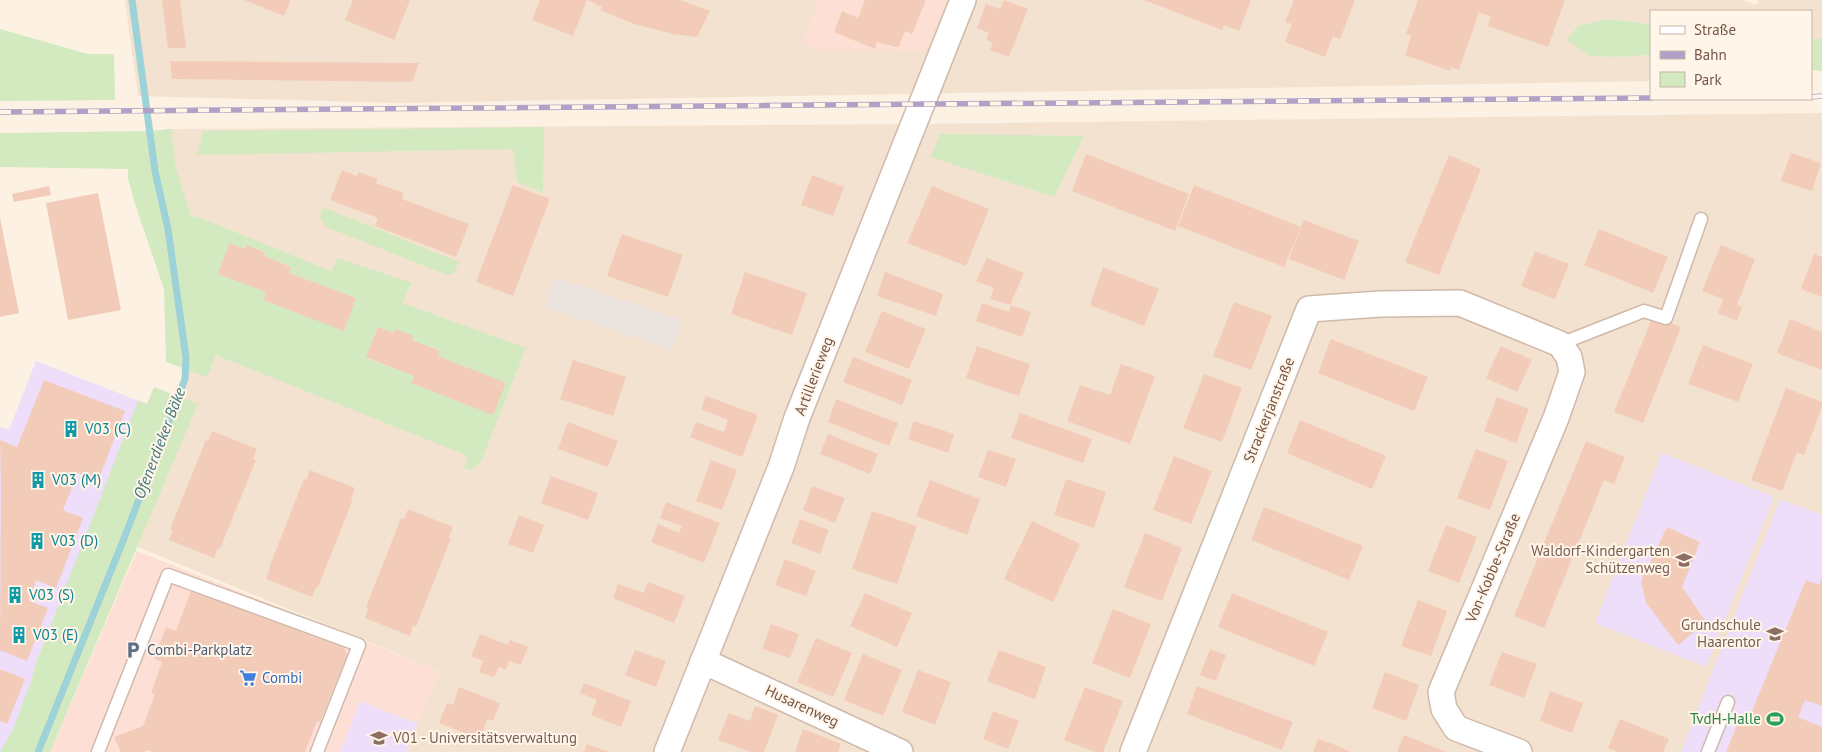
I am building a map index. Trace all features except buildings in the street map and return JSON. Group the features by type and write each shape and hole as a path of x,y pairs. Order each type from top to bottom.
{"street":[{"name":"Artillerieweg","path":"667,752 781,467 814,374 963,0"},
{"name":"Strackerjanstraße","path":"1133,752 1309,310 1363,305 1460,303 1560,344"},
{"name":"Von-Kobbe-Straße","path":"1519,752 1456,728 1444,709 1441,692 1556,418 1572,372 1569,357 1560,344"},
{"name":"Husarenweg","path":"704,661 900,752"}],"lane":[{"path":"1560,344 1644,311 1666,318 1701,219"},
{"path":"98,752 168,575 359,645 317,752"},
{"path":"1708,752 1728,702"}],"shaded area":[{"path":"125,0 1743,0 1756,5 1759,0 1822,0 1822,39 1812,39 1812,10 1650,10 1650,24 1606,19 1589,56 1650,55 1650,81 399,103 138,96"},
{"path":"819,0 947,0 925,50 920,51 824,50 802,43"},
{"path":"1822,113 1822,752 406,752 439,671 123,541 185,378 186,358 150,131 172,129 906,124"},
{"path":"554,277 682,320 672,350 544,307"},
{"path":"36,361 147,404 6,752 0,752 0,427 9,430"},
{"name":"Waldorf-Kindergarten Schützenweg","path":"1662,453 1774,497 1706,667 1595,623"},
{"name":"Grundschule Haarentor","path":"1780,499 1822,515 1822,752 1681,752"},
{"path":"137,551 439,671 418,724 360,701 340,752 50,752"},
{"name":"V01 - Universitätsverwaltung","path":"360,701 418,724 406,752 340,752"}],"green space":[{"path":"1607,19 1650,24 1650,55 1589,56 1567,40 1578,26"},
{"path":"0,29 88,54 114,54 115,100 0,101"},
{"path":"1812,39 1822,39 1822,71 1812,70"},
{"path":"544,127 543,193 517,182 513,149 197,155 203,131"},
{"path":"171,129 176,169 191,216 198,217 331,271 337,258 412,283 402,303 526,348 481,462 470,471 464,467 468,456 216,355 207,377 166,362 164,289 135,204 128,179 128,169 0,167 0,133 150,131","holes":["229,243 245,249 247,245 265,252 264,256 291,267 289,273 356,298 344,330 263,300 266,292 218,274","378,327 393,333 413,337 412,340 440,350 438,356 505,383 493,415 411,383 414,376 366,358"]},
{"path":"940,134 1084,136 1054,197 931,157"},
{"path":"323,207 459,262 454,273 447,275 326,227 320,217"},
{"path":"154,387 198,404 50,752 0,752 13,729 31,682 36,663 138,401 147,404"}],"waterway":[{"name":"Ofenerdieker Bäke","path":"38,752 123,541 185,379 186,358 168,229 155,171 132,0"}],"railway":[{"path":"1812,97 1822,96"},
{"path":"0,112 1650,98"}],"place":[{"name":"V03 (C)","path":"71,429"},
{"name":"V03 (M)","path":"38,480"},
{"name":"V03 (D)","path":"37,541"},
{"name":"Waldorf-Kindergarten Schützenweg","path":"1684,560"},
{"name":"V03 (S)","path":"15,595"},
{"name":"Grundschule Haarentor","path":"1775,634"},
{"name":"V03 (E)","path":"19,635"},
{"name":"Combi-Parkplatz","path":"133,650"},
{"name":"Combi","path":"248,678"},
{"name":"TvdH-Halle","path":"1775,719"},
{"name":"V01 - Universitätsverwaltung","path":"379,738"}]}
